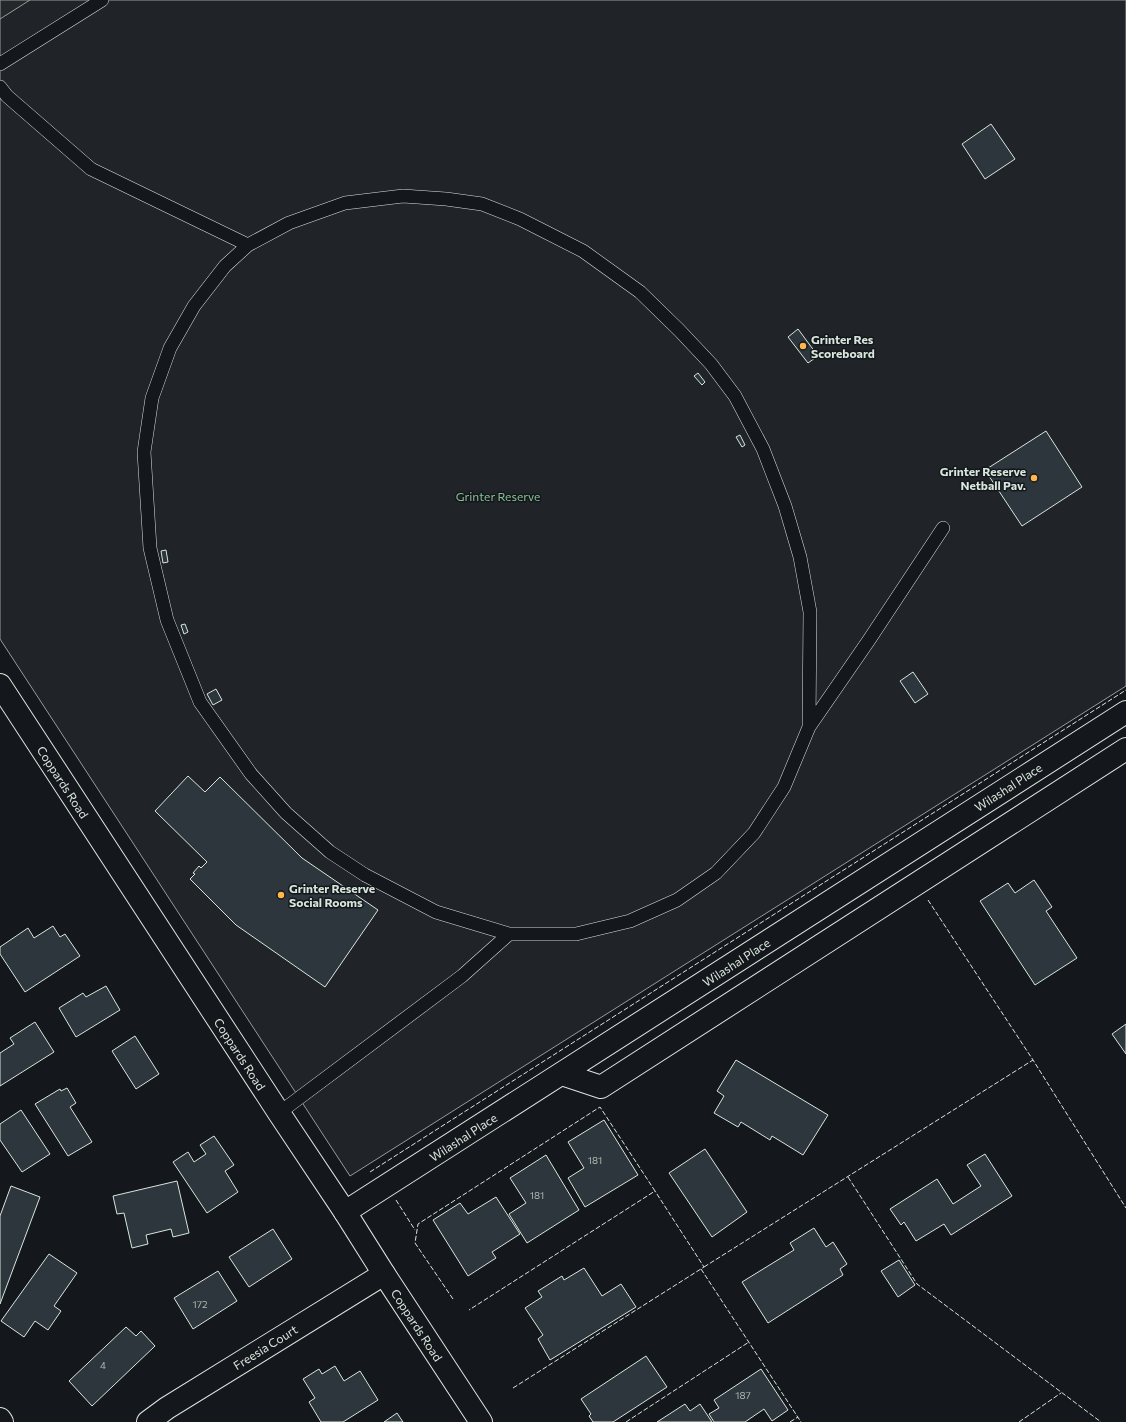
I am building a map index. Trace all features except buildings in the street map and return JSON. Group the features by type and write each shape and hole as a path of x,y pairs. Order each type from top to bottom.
{"street":[{"name":"Coppards Road","path":"0,685 481,1422"},
{"name":"Wilashal Place","path":"345,1212 1126,712"},
{"path":"562,1074 601,1087 1126,748"},
{"name":"Freesia Court","path":"148,1422 167,1408 384,1274"}],"lane":[{"path":"0,64 102,0"},
{"path":"0,87 7,96 91,169 248,245"},
{"path":"809,727 810,612 800,557 785,506 763,449 735,396 711,364 640,292 583,251 520,219 482,204 446,198 403,196 344,203 289,223 248,245 225,266 194,306 170,348 152,398 144,452 150,548 167,620 200,702 251,774 286,813 330,852 365,875 436,912 509,934 576,934 630,921 677,900 716,873 754,833 784,787 809,727 943,528"},
{"path":"279,1113 462,976 509,934"}],"green space":[{"name":"Grinter Reserve","path":"0,0 1126,0 1126,686 350,1176 0,639"}],"shaded area":[{"path":"0,0 30,0 0,19"}],"fence":[{"path":"370,1172 1126,690"},
{"path":"928,900 1033,1060 1126,1208"},
{"path":"704,1267 1033,1060"},
{"path":"453,1299 415,1243 418,1224 600,1107 655,1191 469,1310"},
{"path":"848,1177 917,1284 1101,1422"},
{"path":"513,1388 704,1267 655,1191"},
{"path":"396,1200 415,1230"},
{"path":"701,1269 801,1422"},
{"path":"626,1422 749,1342"},
{"path":"1019,1422 1061,1393"},
{"path":"790,1422 798,1417"}],"place":[{"name":"Grinter Res Scoreboard","path":"803,346"},
{"name":"Grinter Reserve Netball Pav.","path":"1034,478"},
{"name":"Grinter Reserve Social Rooms","path":"281,895"}]}
